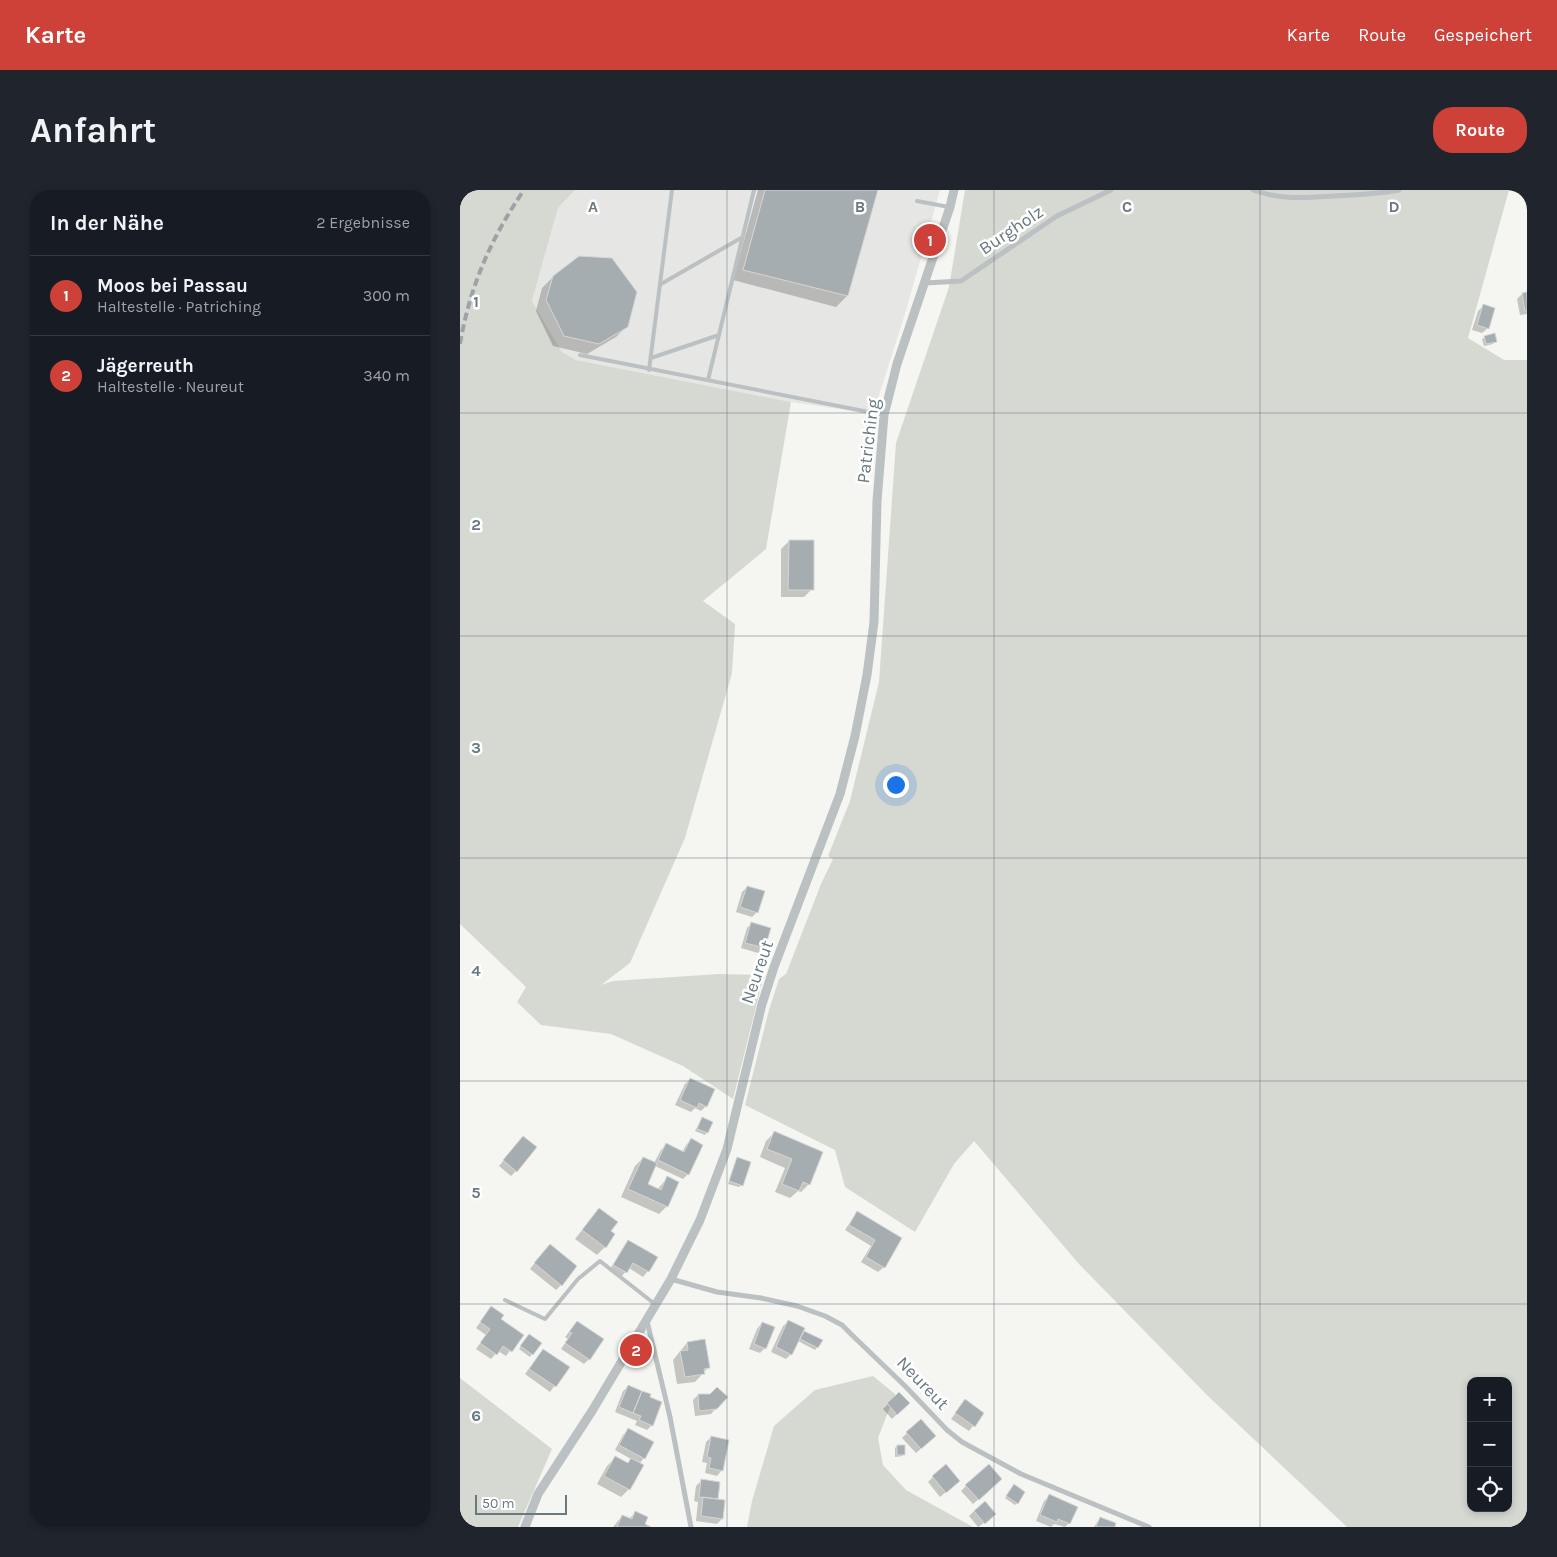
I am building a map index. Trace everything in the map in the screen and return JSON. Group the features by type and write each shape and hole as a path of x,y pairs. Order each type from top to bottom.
{"street":[{"name":"Patriching","path":"868,675 874,622 877,501 884,416 897,364 954,190"},
{"name":"Burgholz","path":"924,283 961,281 1057,216 1111,190"},
{"path":"1253,190 1266,195 1290,198 1375,194 1399,190"},
{"name":"Neureut","path":"524,1527 538,1494 656,1305 700,1220 727,1148 762,1004 774,967 840,794 868,675"},
{"name":"Neureut","path":"671,1279 717,1292 791,1305 825,1316 842,1325 947,1430 962,1442 1021,1474 1149,1527"},
{"path":"646,1320 670,1417 691,1527"}],"lane":[{"path":"649,370 672,190"},
{"path":"708,380 754,190"},
{"path":"917,201 950,207"},
{"path":"661,284 741,238"},
{"path":"651,358 719,335"},
{"path":"580,355 884,416"},
{"path":"505,1300 546,1319 578,1279 600,1261 656,1305"}],"shaded area":[{"path":"460,190 575,190 558,208 532,301 562,352 576,360 791,402 766,549 703,601 735,624 732,673 685,838 630,963 601,985 613,981 719,974 764,975 733,1099 683,1066 611,1034 541,1025 517,1002 526,987 460,924"},
{"path":"575,190 940,190 905,314 873,414 791,402 576,360 562,352 532,301 558,208"},
{"path":"965,190 1509,190 1468,338 1504,360 1527,360 1527,1527 1347,1527 1208,1396 1079,1264 974,1141 954,1164 915,1232 845,1187 835,1150 745,1105 769,1010 779,979 786,974 821,884 833,859 828,856 850,801 879,682 896,443 949,287"},
{"path":"873,1376 895,1394 878,1438 883,1465 906,1490 973,1527 747,1527 752,1501 774,1426 815,1390"},
{"path":"460,1378 552,1449 518,1527 460,1527"}],"building":[{"path":"765,190 878,190 848,296 743,270"},
{"path":"579,256 612,258 637,292 628,327 599,344 564,336 546,300 553,276"},
{"path":"1527,292 1527,311 1525,311 1522,293"},
{"path":"1483,304 1495,308 1489,329 1477,325"},
{"path":"1495,333 1497,342 1486,344 1484,336"},
{"path":"789,540 814,540 814,590 788,590"},
{"path":"747,886 765,891 758,913 740,907"},
{"path":"751,922 771,928 765,948 745,943"},
{"path":"690,1078 715,1089 707,1107 699,1103 697,1108 680,1100"},
{"path":"702,1117 713,1122 708,1133 697,1129"},
{"path":"774,1131 823,1152 810,1185 803,1182 799,1191 782,1184 792,1159 767,1149"},
{"path":"523,1136 537,1147 517,1172 503,1160"},
{"path":"691,1138 703,1145 689,1175 658,1160 666,1143 684,1152"},
{"path":"643,1157 657,1163 648,1184 661,1190 667,1176 679,1182 668,1207 628,1189"},
{"path":"737,1157 751,1162 743,1186 729,1181"},
{"path":"599,1208 618,1222 611,1231 615,1234 606,1248 582,1230"},
{"path":"857,1211 902,1238 885,1268 866,1257 875,1240 849,1225"},
{"path":"628,1240 658,1257 649,1272 633,1263 627,1273 613,1265"},
{"path":"550,1244 577,1266 562,1286 534,1263"},
{"path":"491,1306 504,1315 501,1319 524,1335 512,1352 503,1346 497,1355 480,1343 490,1329 480,1322"},
{"path":"788,1320 805,1328 792,1355 776,1347"},
{"path":"577,1321 604,1339 590,1360 565,1343 572,1333 569,1332"},
{"path":"762,1322 775,1327 766,1349 754,1344"},
{"path":"804,1331 823,1340 818,1348 800,1339"},
{"path":"529,1334 542,1343 533,1355 520,1346"},
{"path":"705,1339 710,1368 704,1369 705,1374 685,1377 680,1351 688,1350 687,1342"},
{"path":"543,1349 570,1367 556,1387 529,1369"},
{"path":"628,1385 642,1391 633,1413 619,1407"},
{"path":"717,1387 728,1397 717,1409 699,1411 698,1394 710,1394"},
{"path":"642,1391 651,1394 650,1397 662,1402 653,1426 639,1420 641,1416 633,1413"},
{"path":"899,1392 910,1403 897,1415 887,1403"},
{"path":"965,1399 984,1413 975,1427 955,1413"},
{"path":"921,1419 936,1436 921,1449 906,1432"},
{"path":"628,1428 654,1442 645,1459 619,1445"},
{"path":"711,1436 729,1440 723,1471 709,1468 711,1458 707,1457"},
{"path":"897,1445 905,1445 905,1455 897,1455"},
{"path":"615,1456 628,1463 631,1458 644,1465 630,1490 604,1476"},
{"path":"946,1464 960,1481 946,1493 932,1476"},
{"path":"989,1464 1002,1479 979,1500 965,1485"},
{"path":"701,1479 720,1482 718,1499 699,1497"},
{"path":"1014,1484 1025,1492 1018,1504 1006,1496"},
{"path":"1049,1494 1078,1507 1070,1524 1058,1519 1057,1522 1040,1515"},
{"path":"703,1497 725,1500 723,1519 701,1516"},
{"path":"985,1501 996,1514 985,1524 974,1511"},
{"path":"635,1511 648,1517 645,1524 651,1527 617,1527 622,1515 632,1519"},
{"path":"1100,1517 1116,1523 1115,1527 1096,1527"}],"railway":[{"path":"460,344 464,323 483,263 501,226 524,190"}],"place":[{"name":"Moos bei Passau","path":"930,240"},
{"name":"Jägerreuth","path":"636,1350"}]}
